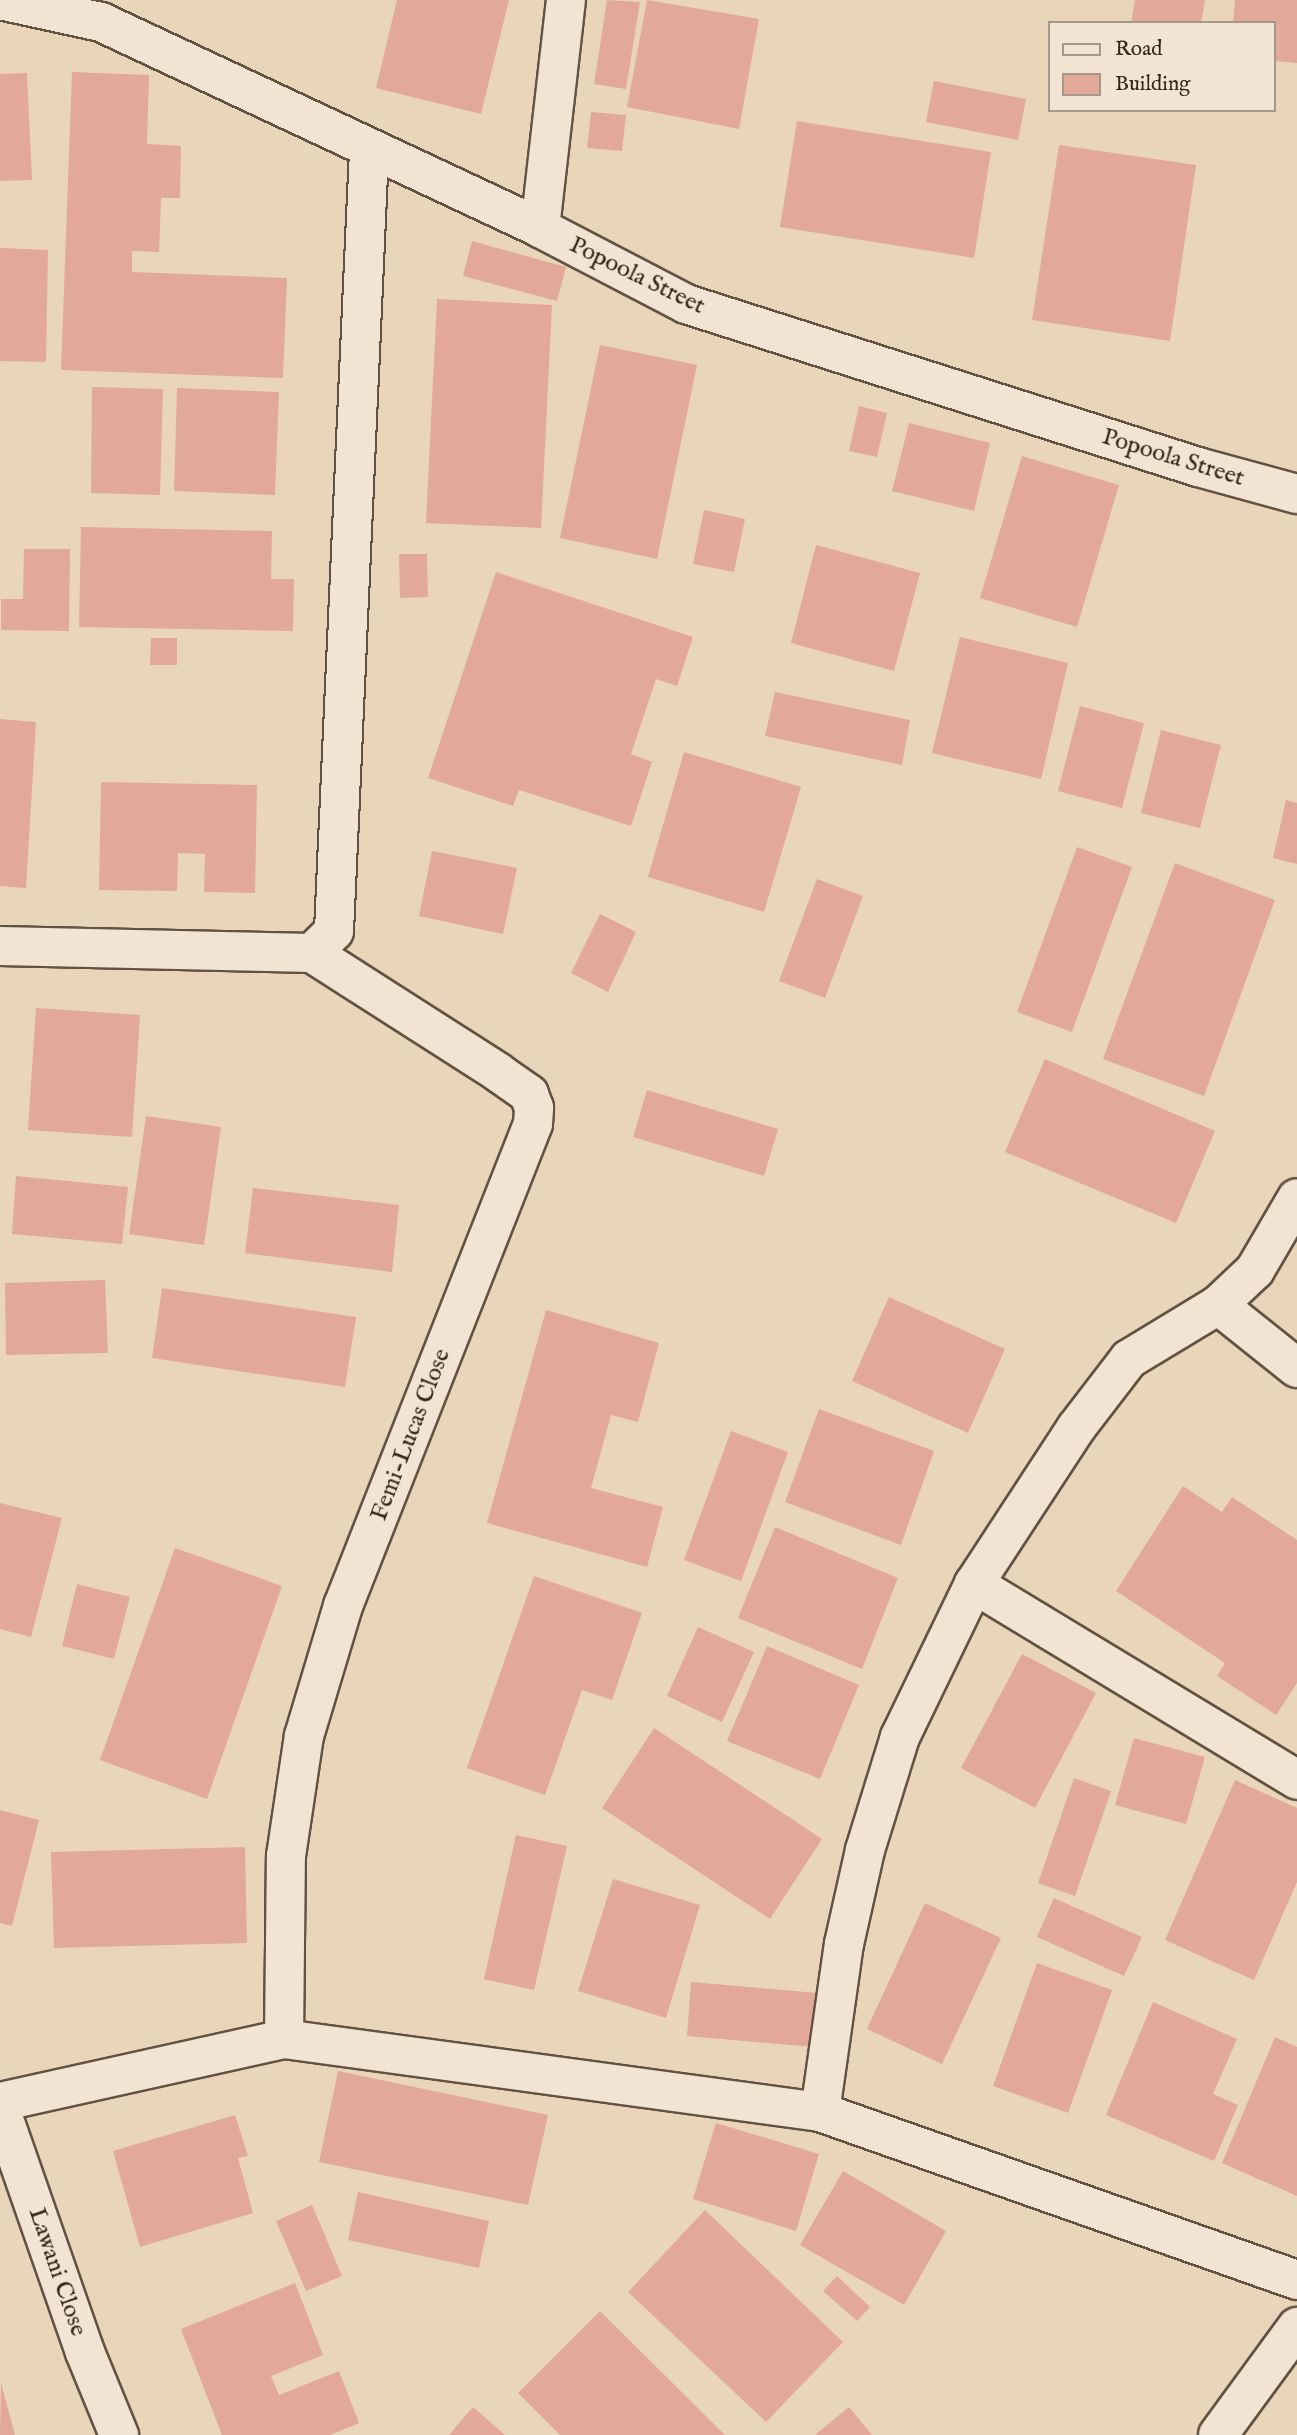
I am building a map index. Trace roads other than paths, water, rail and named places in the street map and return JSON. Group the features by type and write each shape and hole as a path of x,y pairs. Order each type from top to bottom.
{"street":[{"name":"Popoola Street","path":"0,0 101,22 540,228 686,303 1185,463 1297,494"},
{"path":"540,228 566,0"},
{"path":"0,946 312,953 334,931 369,150"},
{"name":"Femi-Lucas Close","path":"284,2039 286,1856 304,1736 343,1606 533,1124 534,1108 529,1094 498,1072 312,953"},
{"path":"820,2112 844,1944 865,1850 900,1737 974,1584 1076,1428 1129,1359 1218,1305 1255,1270 1297,1198"},
{"path":"1218,1305 1297,1368"},
{"path":"974,1584 1297,1780"},
{"path":"0,2102 284,2039 820,2112 1297,2280"},
{"name":"Lawani Close","path":"0,2108 85,2352 119,2435"},
{"path":"1218,2435 1297,2327"}]}
